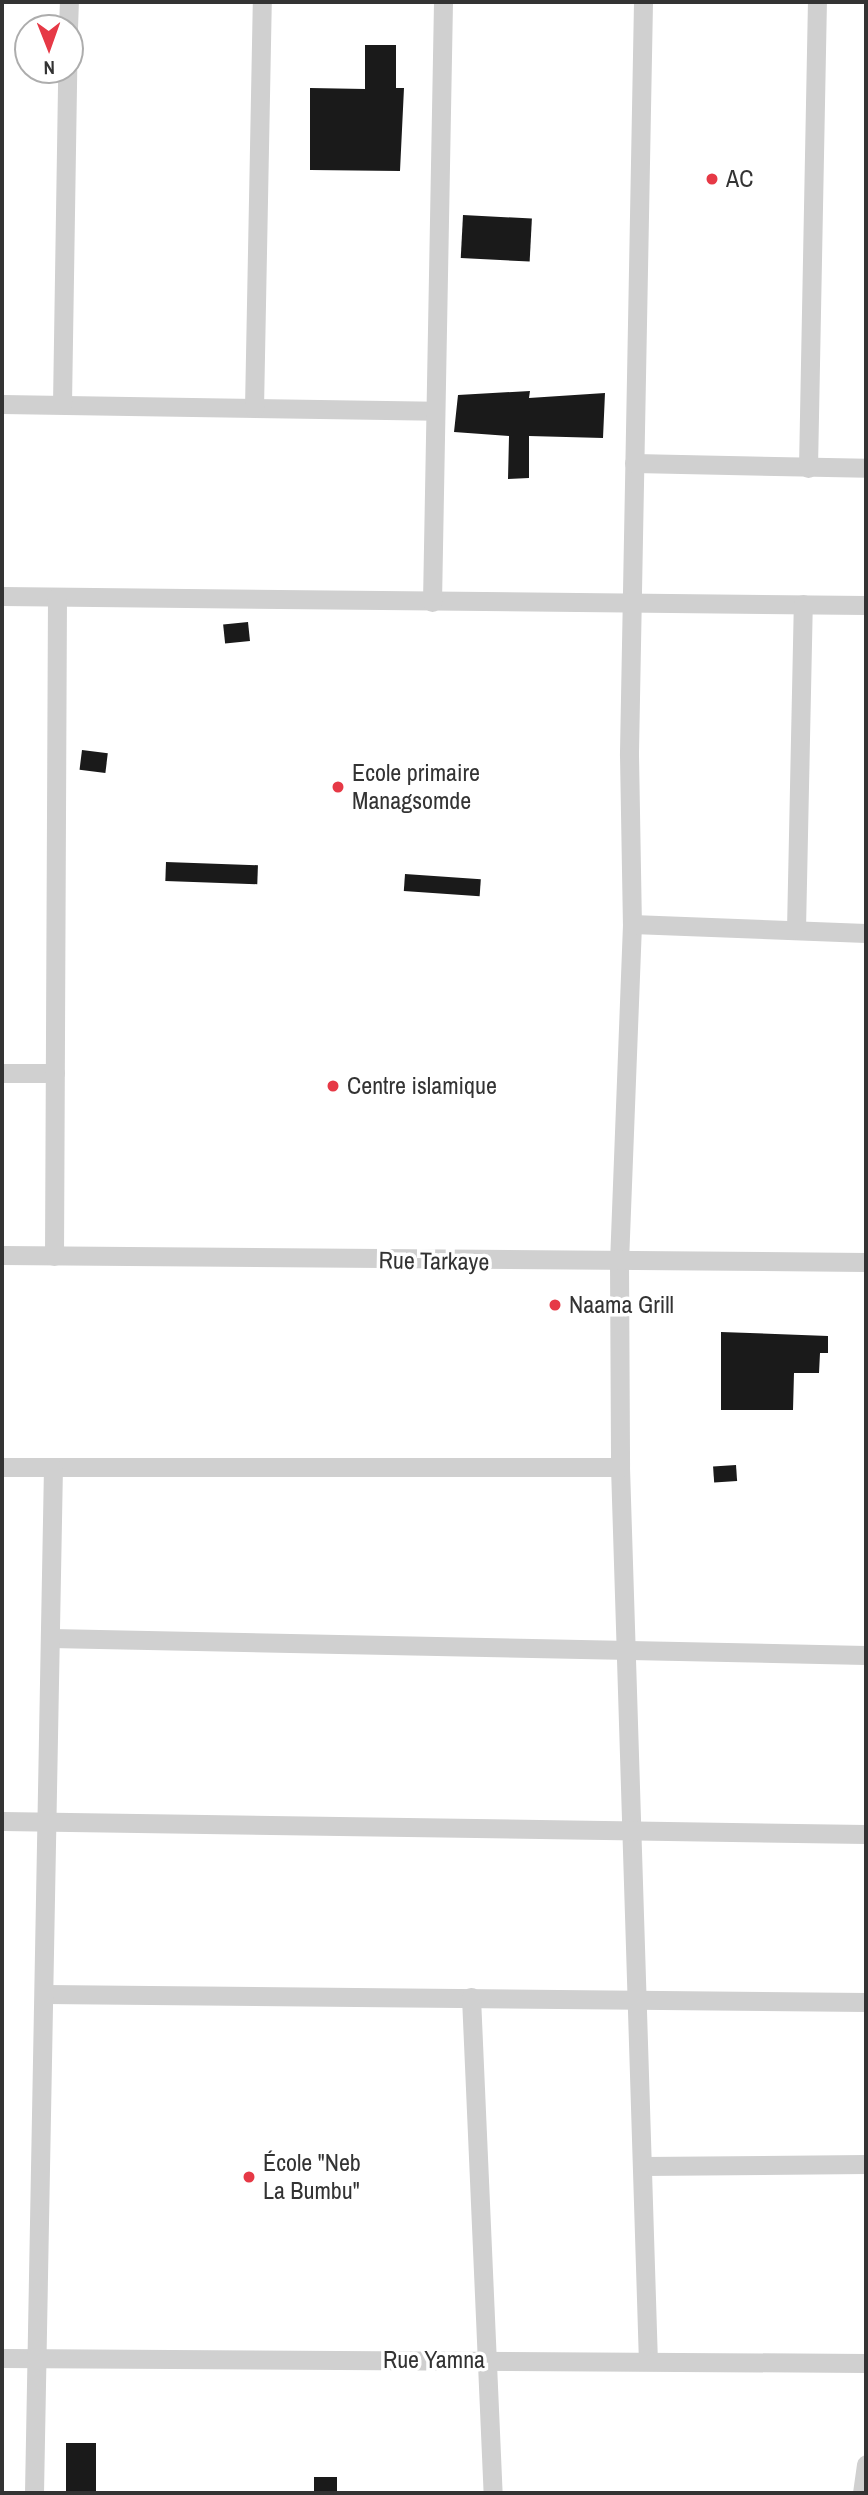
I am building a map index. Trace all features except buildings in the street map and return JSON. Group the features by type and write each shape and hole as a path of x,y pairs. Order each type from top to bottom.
{"street":[{"path":"254,408 262,2"},
{"path":"432,602 443,2"},
{"path":"643,2 631,603 632,924 619,1263 620,1467 648,2361"},
{"path":"808,468 817,2"},
{"path":"62,404 68,84"},
{"path":"2,404 435,411"},
{"path":"634,463 866,468"},
{"path":"2,596 866,605"},
{"path":"54,1256 57,597"},
{"path":"796,930 803,604"},
{"path":"632,924 866,933"},
{"path":"2,1073 55,1073"},
{"name":"Rue Tarkaye","path":"2,1255 619,1263 866,1262"},
{"path":"2,1467 620,1467"},
{"path":"34,2493 53,1468"},
{"path":"51,1638 866,1655"},
{"path":"2,1821 866,1835"},
{"path":"45,1994 866,2003"},
{"path":"471,1997 491,2360 493,2493"},
{"path":"643,2166 866,2164"},
{"name":"Rue Yamna","path":"2,2358 866,2364"},
{"path":"862,2493 866,2464"}],"place":[{"name":"AC","path":"712,179"},
{"name":"Ecole primaire Managsomde","path":"338,787"},
{"name":"Centre islamique","path":"333,1086"},
{"name":"Naama Grill","path":"555,1305"},
{"name":"École \"Neb La Bumbu\"","path":"249,2177"}]}
